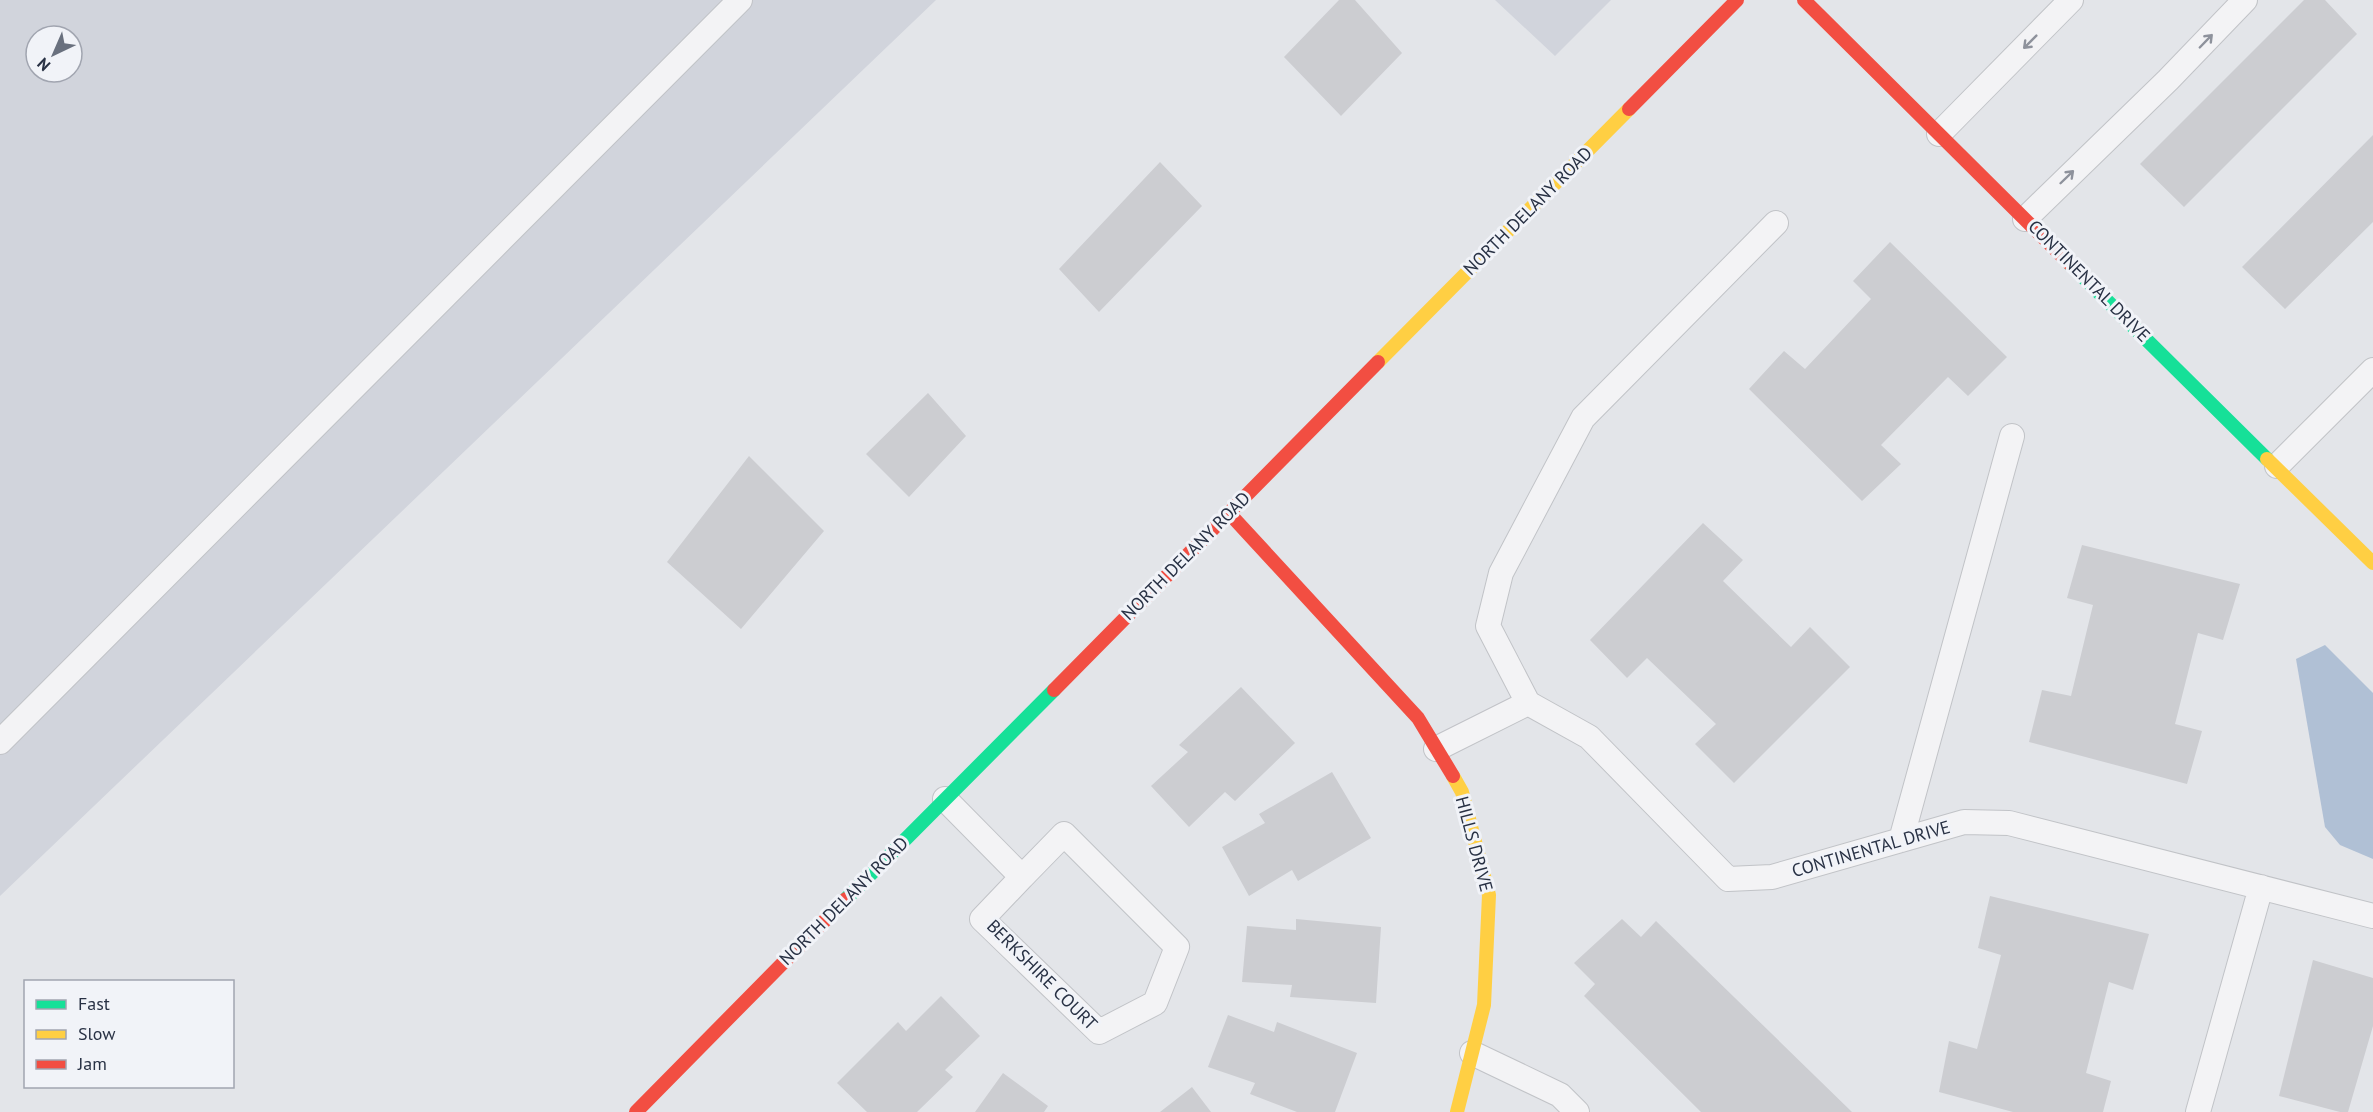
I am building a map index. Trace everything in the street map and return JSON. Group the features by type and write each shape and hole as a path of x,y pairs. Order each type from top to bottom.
{"street":[{"name":"NORTH DELANY ROAD","path":"636,1112 1737,0"},
{"name":"CONTINENTAL DRIVE","path":"1804,0 2373,563"},
{"name":"HILLS DRIVE","path":"1229,513 1418,718 1462,792 1489,895 1484,1005 1457,1112"}],"lane":[{"path":"0,742 740,0"},
{"path":"1939,134 2071,0"},
{"path":"2025,219 2168,80 2245,0"},
{"path":"1436,749 1528,704 1488,626 1501,573 1583,418 1776,224"},
{"path":"2277,466 2373,370"},
{"path":"1901,840 2012,436"},
{"name":"CONTINENTAL DRIVE","path":"1528,704 1589,737 1728,879 1772,877 1964,822 2009,823 2373,916"},
{"path":"945,799 1022,877"},
{"name":"BERKSHIRE COURT","path":"1064,834 1177,947 1155,1003 1099,1032 982,919 1022,877 1064,834"},
{"path":"2198,1112 2261,887"},
{"path":"1472,1053 1560,1095 1577,1112"}],"shaded area":[{"path":"0,0 936,0 0,896"},
{"path":"1495,0 1611,0 1555,56"}],"water":[{"path":"2325,645 2373,693 2373,859 2340,845 2325,827 2296,659"}],"building":[{"path":"1339,0 1355,0 1402,53 1341,116 1284,57"},
{"path":"2304,0 2325,0 2357,34 2184,207 2140,164"},
{"path":"2373,135 2373,222 2285,309 2242,267"},
{"path":"1160,162 1202,206 1099,312 1059,269"},
{"path":"1890,242 2007,357 1968,396 1948,377 1881,445 1901,464 1862,501 1749,389 1784,351 1805,369 1871,299 1853,281"},
{"path":"928,393 966,436 909,497 866,454"},
{"path":"749,456 824,531 741,629 667,562"},
{"path":"1703,523 1743,560 1723,581 1791,647 1810,627 1850,667 1734,783 1695,744 1716,724 1647,658 1627,678 1590,640"},
{"path":"2082,545 2240,584 2223,640 2198,633 2175,724 2202,731 2187,784 2029,742 2042,690 2071,696 2093,605 2067,598"},
{"path":"1241,687 1295,743 1235,801 1225,792 1189,827 1151,786 1188,752 1179,745"},
{"path":"1332,772 1371,838 1298,881 1292,870 1249,896 1222,847 1265,823 1259,814"},
{"path":"1990,896 2149,934 2133,990 2109,982 2086,1073 2111,1081 2103,1112 2013,1112 1939,1092 1949,1041 1977,1049 2001,955 1978,948"},
{"path":"1296,919 1381,927 1376,1003 1290,997 1292,985 1242,982 1247,926 1296,930"},
{"path":"1622,919 1641,937 1656,921 1852,1112 1701,1112 1584,996 1595,984 1574,963"},
{"path":"2313,960 2373,978 2373,1026 2348,1112 2340,1112 2279,1096"},
{"path":"941,996 980,1036 945,1070 953,1077 917,1112 867,1112 837,1083 898,1022 906,1031"},
{"path":"1228,1015 1274,1032 1277,1022 1357,1053 1335,1112 1297,1112 1250,1094 1255,1083 1208,1067"},
{"path":"1003,1073 1048,1106 1044,1112 975,1112"},
{"path":"1192,1087 1211,1112 1160,1112"}],"traffic: fast":[{"path":"2070,264 2267,459"},
{"path":"846,899 1054,690"}],"traffic: slow":[{"path":"1378,362 1629,109"},
{"path":"2267,459 2373,563"},
{"path":"1453,776 1462,792 1489,895 1484,1005 1457,1112"}],"traffic: jam":[{"path":"1629,109 1737,0"},
{"path":"1804,0 2070,264"},
{"path":"1054,690 1378,362"},
{"path":"1229,513 1418,718 1453,776"},
{"path":"636,1112 846,899"}]}
